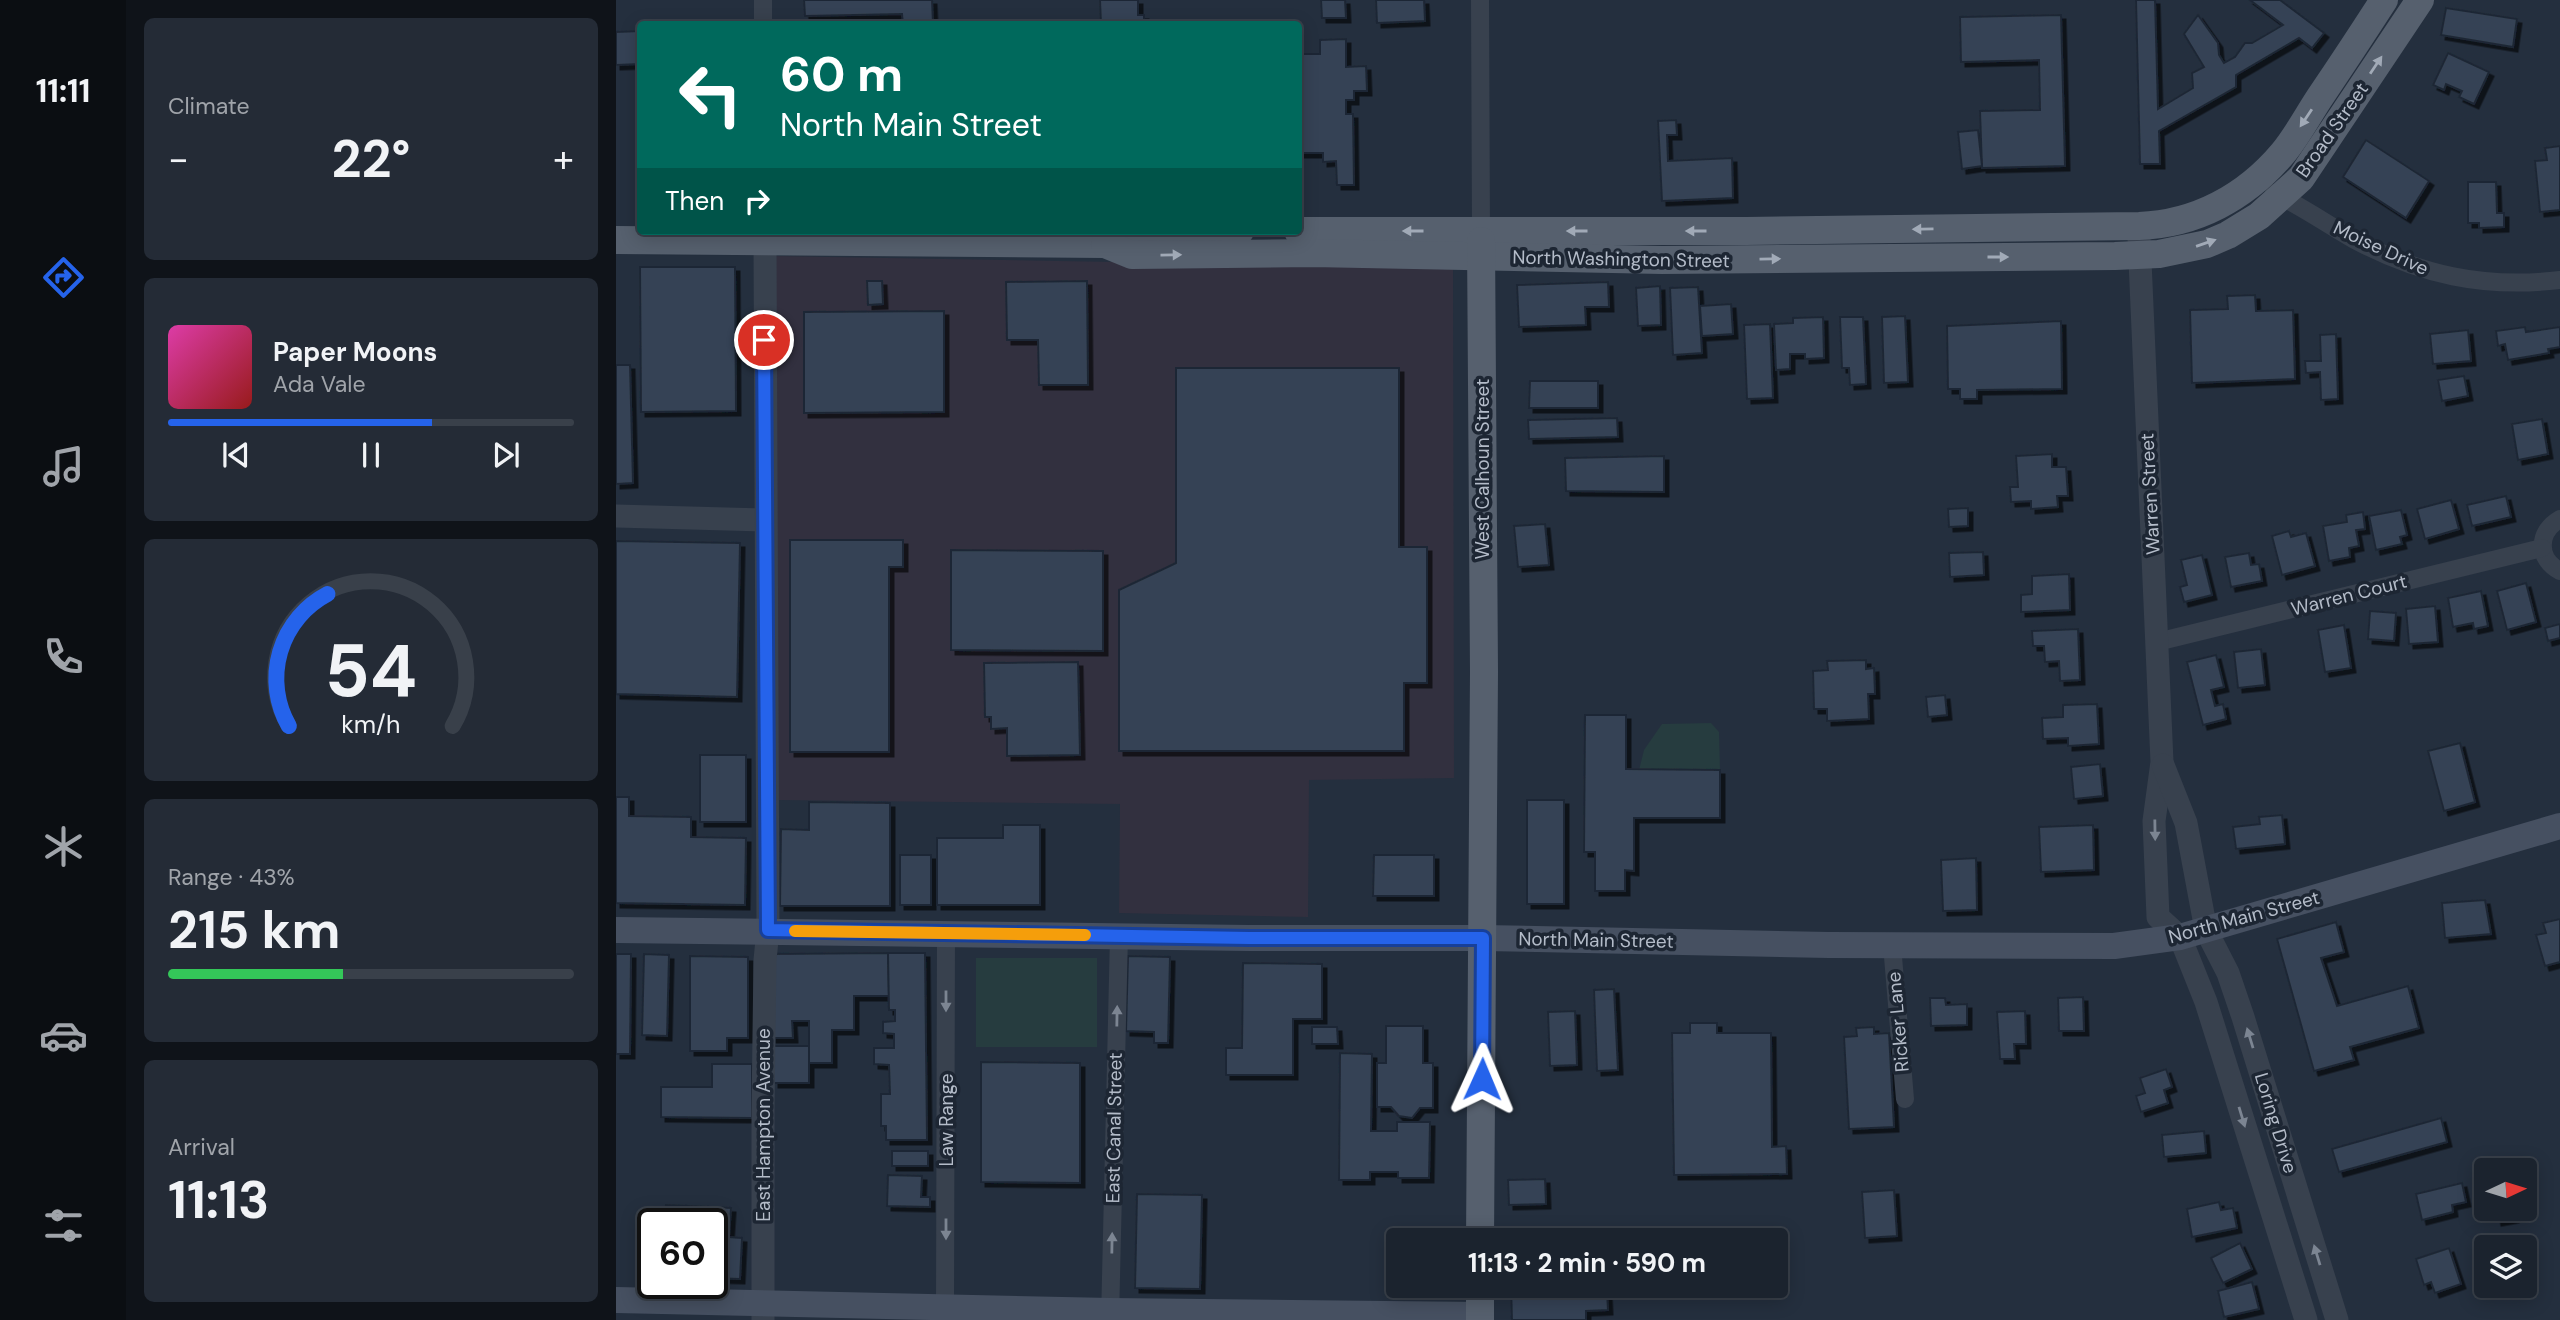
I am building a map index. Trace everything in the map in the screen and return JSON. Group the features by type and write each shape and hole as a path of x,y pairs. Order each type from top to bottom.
{"main road":[{"name":"Broad Street","path":"2138,226 2187,219 2210,211 2252,183 2283,153 2384,0"},
{"name":"Broad Street","path":"2139,255 2185,250 2207,244 2245,225 2301,178 2420,0"},
{"name":"North Washington Street","path":"1105,244 1132,255 1313,253 1481,244 2138,226"},
{"name":"North Washington Street","path":"1302,230 1674,260 2139,255"},
{"name":"North Washington Street","path":"616,240 765,236 1105,244 1141,235"},
{"name":"West Calhoun Street","path":"1480,1228 1483,938 1481,244"},
{"name":"North Main Street","path":"616,930 2114,946 2180,937 2560,826"},
{"path":"616,1300 763,1312 945,1307 1110,1316 1480,1317 1480,1298"}],"street":[{"path":"763,0 763,21"},
{"name":"West Calhoun Street","path":"1480,0 1481,244"},
{"name":"Moise Drive","path":"2252,183 2280,196 2355,240 2421,269 2476,281 2510,284 2560,280"},
{"name":"Warren Street","path":"2138,226 2162,762 2154,821 2158,917 2180,937"},
{"name":"East Hampton Avenue","path":"763,1312 763,1082 768,930 765,236"},
{"path":"616,516 765,520"},
{"path":"2560,519 2547,529 2542,548 2547,562 2560,571"},
{"name":"Warren Court","path":"2157,642 2542,548"},
{"name":"Warren Street","path":"2162,762 2186,823 2206,930"},
{"name":"Loring Drive","path":"2206,930 2228,974 2243,1017 2337,1320"},
{"name":"Law Range","path":"945,1307 946,933"},
{"name":"East Canal Street","path":"1110,1316 1119,935"},
{"name":"Loring Drive","path":"2180,937 2206,1002 2306,1320"},
{"name":"Ricker Lane","path":"1892,945 1905,1099"}],"shaded area":[{"path":"772,256 1453,268 1454,778 1309,780 1308,917 1119,913 1120,804 776,800"}],"green space":[{"path":"1711,723 1719,732 1720,770 1639,770 1644,750 1662,724"},
{"path":"976,958 1097,958 1097,1047 976,1047"}],"building":[{"path":"804,0 932,0 933,21 903,21 902,14 805,16"},
{"path":"1100,0 1138,0 1138,15 1144,15 1144,21 1101,21"},
{"path":"1321,0 1345,0 1346,18 1322,18"},
{"path":"1376,0 1424,0 1425,21 1377,23"},
{"path":"2136,0 2155,0 2158,109 2193,88 2192,73 2204,67 2184,34 2198,15 2218,43 2219,55 2224,63 2235,57 2245,43 2252,43 2283,25 2250,0 2280,0 2324,33 2312,48 2299,38 2236,75 2236,87 2159,131 2160,164 2140,164"},
{"path":"2446,8 2517,19 2513,47 2441,35"},
{"path":"2061,15 2065,166 1982,168 1980,111 2040,110 2039,60 1961,62 1960,17"},
{"path":"637,31 637,64 616,65 616,32"},
{"path":"1346,39 1346,67 1366,66 1367,91 1354,91 1354,100 1346,100 1346,114 1353,114 1354,185 1337,185 1336,161 1323,162 1323,153 1302,153 1302,54 1320,54 1320,40"},
{"path":"2448,53 2489,72 2474,104 2459,97 2462,91 2446,84 2444,90 2433,85"},
{"path":"1676,120 1677,135 1667,135 1668,161 1732,158 1733,198 1662,201 1658,121"},
{"path":"1978,130 1982,166 1962,169 1958,132"},
{"path":"2366,140 2429,181 2406,218 2343,177"},
{"path":"2560,146 2560,210 2540,212 2535,161 2547,160 2545,148"},
{"path":"2468,182 2496,182 2497,213 2504,213 2504,227 2479,228 2479,223 2468,223"},
{"path":"640,267 735,267 736,411 641,412"},
{"path":"867,281 882,281 883,304 868,305"},
{"path":"1087,281 1088,385 1039,385 1038,340 1007,340 1006,282"},
{"path":"1608,282 1609,307 1585,307 1586,325 1519,327 1517,285"},
{"path":"1660,286 1661,325 1638,326 1636,288"},
{"path":"1698,287 1702,353 1673,355 1670,288"},
{"path":"2255,295 2256,311 2293,310 2295,379 2192,383 2190,310 2228,309 2227,296"},
{"path":"1731,304 1733,334 1702,336 1700,306"},
{"path":"944,311 944,412 804,413 804,312"},
{"path":"1905,316 1908,382 1884,383 1882,317"},
{"path":"1823,317 1824,358 1805,359 1805,354 1790,354 1790,369 1776,370 1774,324 1793,323 1793,318"},
{"path":"1840,317 1863,317 1866,384 1850,385 1849,368 1842,368"},
{"path":"2061,321 2062,389 1977,390 1977,399 1960,399 1960,389 1948,389 1947,326"},
{"path":"1770,324 1773,398 1747,399 1744,325"},
{"path":"2525,327 2526,332 2560,327 2560,347 2548,349 2549,353 2508,360 2505,344 2498,346 2496,331"},
{"path":"2468,330 2471,361 2433,364 2430,334"},
{"path":"2336,334 2338,399 2321,400 2320,372 2306,373 2305,361 2321,361 2320,335"},
{"path":"616,365 630,365 633,483 616,484"},
{"path":"1176,368 1399,368 1399,547 1427,547 1427,683 1404,683 1404,751 1119,751 1119,590 1176,563"},
{"path":"2464,376 2468,396 2442,401 2438,380"},
{"path":"1530,381 1598,381 1598,408 1529,408"},
{"path":"1617,418 1618,437 1529,439 1528,420"},
{"path":"2542,419 2548,454 2518,460 2512,424"},
{"path":"2052,454 2052,467 2066,467 2068,496 2057,496 2058,507 2031,509 2031,501 2011,502 2010,487 2018,487 2016,456"},
{"path":"1664,456 1664,492 1566,491 1565,458"},
{"path":"2506,496 2511,517 2472,526 2467,505"},
{"path":"2451,500 2459,529 2425,539 2417,509"},
{"path":"1968,508 1968,526 1949,527 1948,509"},
{"path":"2401,510 2407,535 2400,537 2402,544 2376,550 2369,516"},
{"path":"2363,512 2365,529 2356,530 2359,546 2349,548 2350,557 2329,561 2323,526 2347,522 2346,515"},
{"path":"1545,524 1549,565 1518,567 1514,526"},
{"path":"2289,531 2291,537 2306,533 2315,566 2282,575 2272,536"},
{"path":"790,540 903,540 903,567 889,567 889,752 790,752"},
{"path":"616,541 740,543 737,697 616,694"},
{"path":"951,550 1103,551 1103,651 951,650"},
{"path":"1983,552 1984,575 1950,577 1949,553"},
{"path":"2249,553 2251,565 2259,564 2262,581 2231,587 2225,557"},
{"path":"2202,555 2212,595 2184,602 2180,587 2187,585 2181,560"},
{"path":"2069,574 2070,610 2021,612 2021,595 2032,594 2032,576"},
{"path":"2526,583 2536,622 2507,630 2497,591"},
{"path":"2481,591 2488,626 2474,629 2473,623 2453,627 2448,598"},
{"path":"2435,606 2438,642 2409,644 2406,609"},
{"path":"2370,611 2396,613 2394,641 2368,639"},
{"path":"2560,624 2560,638 2548,641 2545,628"},
{"path":"2344,625 2351,668 2325,672 2318,630"},
{"path":"2078,629 2080,680 2060,681 2059,661 2045,662 2044,646 2033,646 2032,631"},
{"path":"2261,649 2265,685 2238,688 2234,652"},
{"path":"2216,655 2224,687 2211,690 2215,706 2223,704 2226,719 2203,725 2187,662"},
{"path":"1866,660 1866,669 1874,668 1875,694 1868,694 1869,719 1827,721 1827,709 1814,709 1813,671 1828,670 1827,661"},
{"path":"1078,662 1080,755 1007,756 1007,728 991,729 991,717 985,717 984,663"},
{"path":"1945,695 1947,715 1928,717 1926,697"},
{"path":"2097,704 2099,744 2068,746 2068,738 2043,739 2042,718 2063,717 2063,705"},
{"path":"1585,715 1626,715 1626,769 1720,770 1720,818 1634,818 1634,871 1625,870 1625,891 1595,891 1595,852 1584,852"},
{"path":"2460,743 2475,802 2444,811 2428,751"},
{"path":"700,755 746,755 746,822 700,822"},
{"path":"2100,764 2103,796 2074,799 2071,767"},
{"path":"616,797 629,797 629,816 691,817 691,837 746,838 745,905 616,903"},
{"path":"1527,800 1564,800 1564,904 1527,904"},
{"path":"809,802 890,803 890,906 780,906 781,829 809,830"},
{"path":"2282,815 2285,844 2236,849 2233,827 2260,824 2259,817"},
{"path":"1003,825 1040,825 1040,905 937,905 937,838 1003,838"},
{"path":"2093,825 2094,870 2041,872 2039,827"},
{"path":"900,855 931,855 931,905 900,905"},
{"path":"1374,855 1434,855 1434,896 1373,896"},
{"path":"1976,858 1977,910 1943,911 1941,860"},
{"path":"2485,900 2491,934 2445,938 2442,903"},
{"path":"2560,919 2560,962 2545,966 2536,935 2546,933 2543,923"},
{"path":"2336,922 2344,952 2321,958 2337,1006 2408,986 2419,1028 2350,1047 2354,1060 2314,1071 2277,939"},
{"path":"888,953 889,996 854,996 854,1030 832,1030 832,1063 809,1063 809,1021 792,1021 793,1038 772,1038 771,954"},
{"path":"888,953 925,953 927,1140 886,1140 886,1126 881,1126 881,1094 890,1094 889,1065 874,1064 874,1048 894,1048 894,1034 883,1033 883,1022 895,1021 895,1010 889,1010"},
{"path":"616,954 631,954 630,1054 616,1054"},
{"path":"644,954 669,955 667,1036 642,1035"},
{"path":"690,956 748,957 748,1038 727,1038 727,1051 690,1051"},
{"path":"1128,956 1170,957 1168,1043 1154,1043 1154,1032 1126,1031"},
{"path":"1243,963 1322,964 1322,1019 1293,1019 1293,1075 1226,1075 1226,1048 1242,1048"},
{"path":"1614,989 1618,1070 1597,1071 1594,990"},
{"path":"2083,997 2084,1031 2059,1031 2058,998"},
{"path":"1930,998 1945,998 1946,1005 1967,1004 1967,1025 1931,1026"},
{"path":"1575,1011 1577,1065 1550,1066 1548,1012"},
{"path":"2025,1011 2026,1044 2014,1044 2015,1059 2000,1059 1997,1012"},
{"path":"1690,1023 1717,1023 1717,1033 1771,1033 1772,1147 1786,1146 1787,1174 1674,1175 1672,1033 1690,1033"},
{"path":"1386,1026 1423,1026 1423,1063 1433,1063 1433,1108 1420,1108 1412,1118 1399,1116 1391,1107 1377,1107 1377,1063 1386,1063"},
{"path":"1312,1027 1337,1027 1338,1044 1312,1044"},
{"path":"1874,1027 1874,1034 1889,1033 1894,1127 1849,1129 1844,1037 1857,1036 1856,1028"},
{"path":"774,1046 809,1046 809,1083 774,1083"},
{"path":"1340,1053 1372,1054 1371,1131 1397,1131 1397,1122 1430,1122 1429,1178 1398,1178 1398,1172 1370,1172 1370,1180 1339,1180"},
{"path":"981,1062 1080,1063 1080,1183 981,1182"},
{"path":"712,1064 752,1064 752,1118 661,1117 661,1087 712,1087"},
{"path":"2166,1069 2172,1087 2164,1090 2168,1103 2141,1112 2136,1096 2145,1093 2140,1078"},
{"path":"2441,1118 2447,1142 2339,1172 2332,1149"},
{"path":"2204,1131 2206,1153 2164,1157 2162,1135"},
{"path":"892,1151 928,1151 928,1166 892,1166"},
{"path":"888,1175 922,1176 921,1197 930,1197 930,1207 887,1206"},
{"path":"1545,1179 1546,1204 1509,1205 1508,1180"},
{"path":"2462,1183 2466,1202 2452,1205 2453,1212 2422,1220 2416,1194"},
{"path":"1894,1190 1897,1236 1865,1238 1862,1192"},
{"path":"1137,1194 1202,1195 1200,1289 1135,1288"},
{"path":"2219,1202 2221,1210 2233,1208 2237,1228 2192,1237 2187,1209"},
{"path":"666,1205 731,1208 729,1237 742,1238 740,1279 728,1279 728,1208 666,1208"},
{"path":"2240,1243 2252,1269 2223,1283 2211,1258"},
{"path":"2449,1248 2461,1284 2435,1293 2431,1282 2424,1285 2416,1259"},
{"path":"2252,1282 2259,1309 2224,1317 2218,1291"},
{"path":"1511,1298 1607,1298 1608,1310 1586,1311 1586,1320 1512,1320"}],"slow traffic":[{"path":"795,931 1085,935"}],"route":[{"path":"764,340 768,930 1249,938 1483,938 1482,1079"}]}
